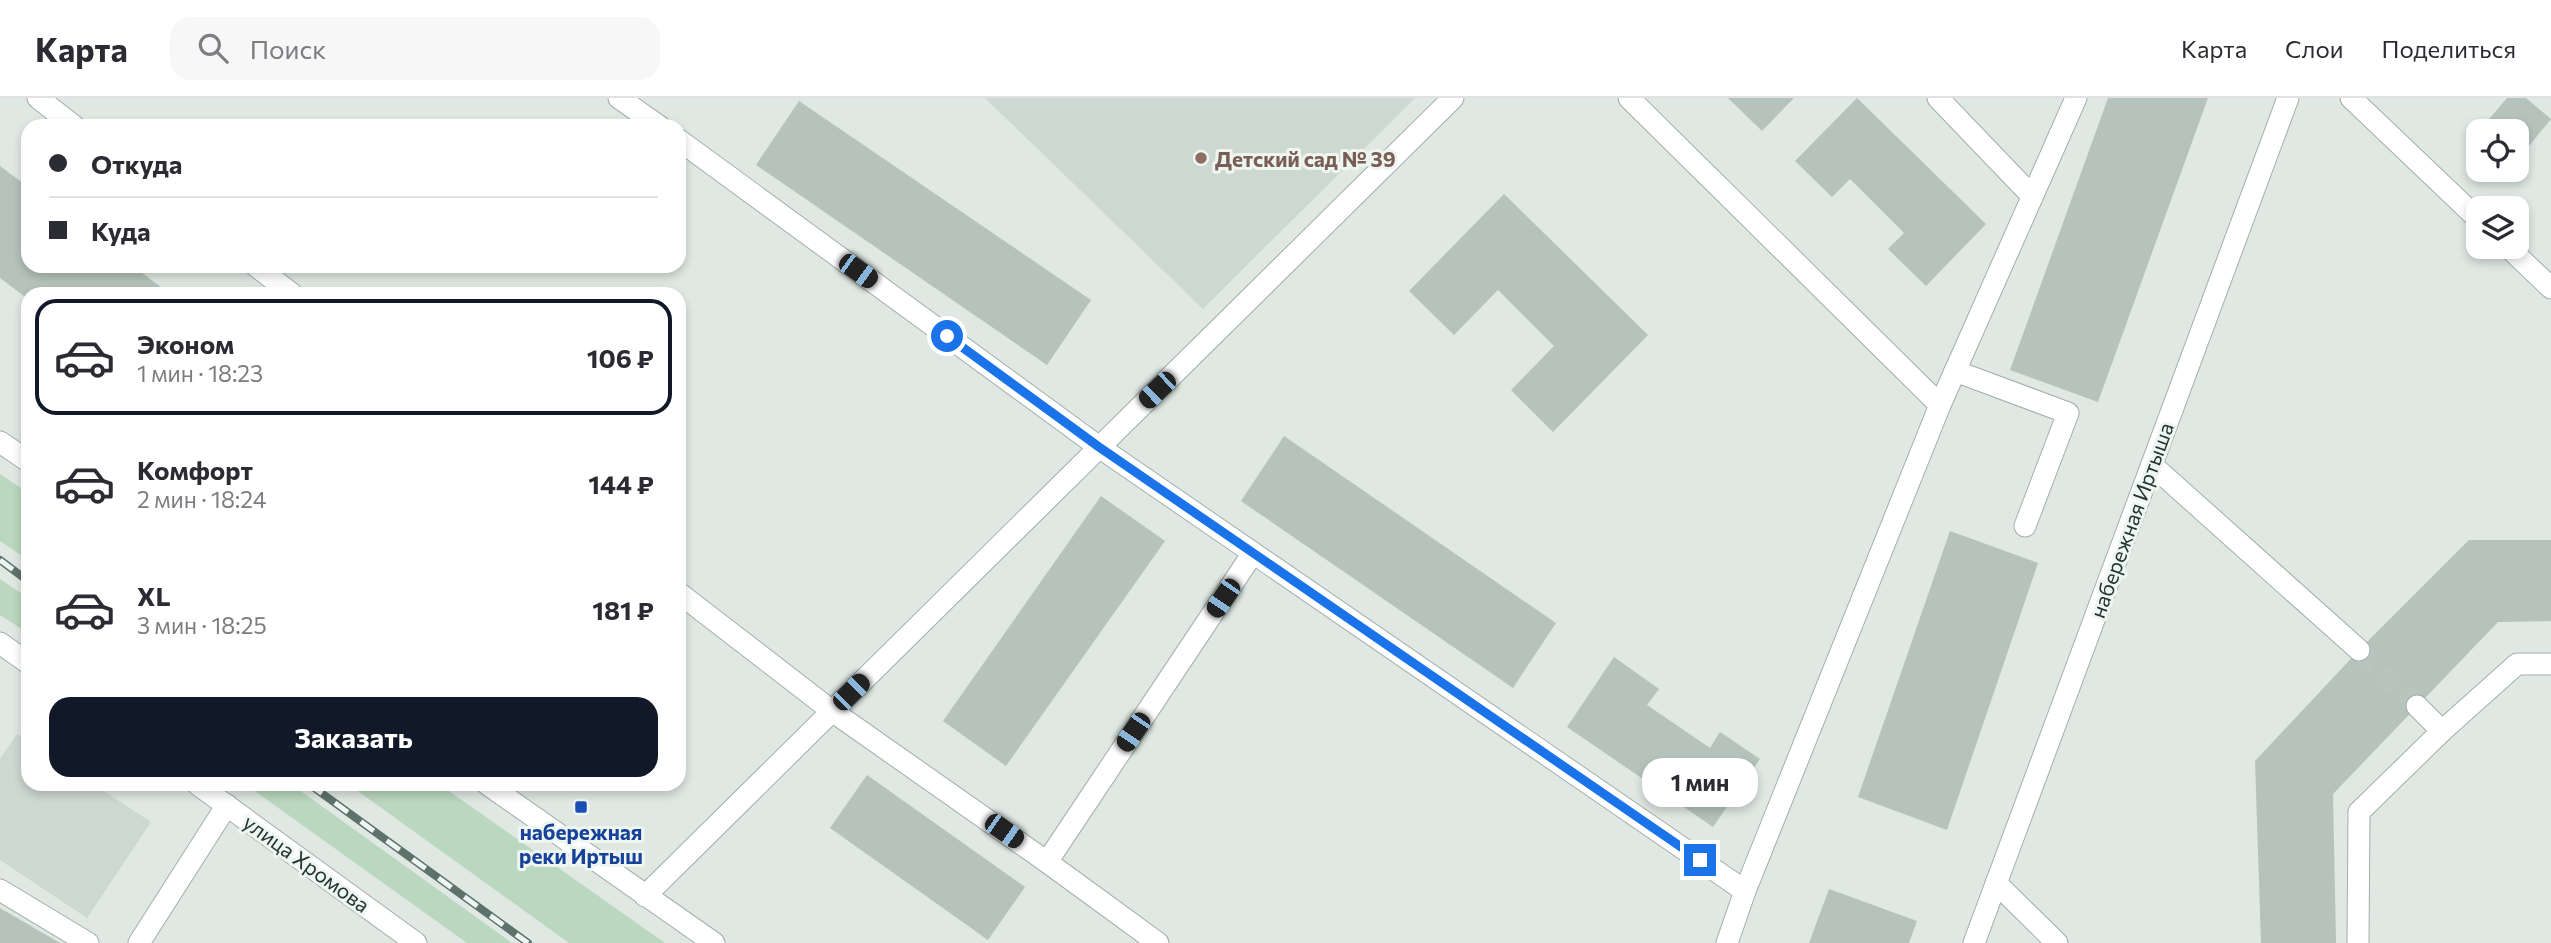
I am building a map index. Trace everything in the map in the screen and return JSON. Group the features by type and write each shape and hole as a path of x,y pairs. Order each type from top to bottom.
{"street":[{"path":"38,98 65,119"},
{"path":"619,98 649,119"},
{"path":"645,896 1454,98"},
{"path":"1629,98 1940,405"},
{"path":"1938,98 2032,196"},
{"path":"1727,943 1745,891 1940,405 2076,98"},
{"name":"набережная Иртыша","path":"1974,943 2288,98"},
{"path":"2351,98 2466,208"},
{"path":"686,145 1099,447 1745,891"},
{"path":"2521,259 2551,288"},
{"path":"265,273 283,287"},
{"path":"1955,371 2067,412 2025,526"},
{"path":"0,442 21,456"},
{"path":"2152,465 2359,650"},
{"path":"1046,862 1254,553"},
{"path":"686,598 832,711 1158,943"},
{"path":"0,643 21,658"},
{"path":"2358,943 2359,812 2442,731 2517,664 2551,664"},
{"path":"2417,706 2442,731"},
{"name":"улица Хромова","path":"207,791 416,943"},
{"path":"497,791 714,943"},
{"path":"139,943 227,805"},
{"path":"1996,883 2057,943"},
{"path":"0,890 88,943"}],"shaded area":[{"name":"Детский сад № 39","path":"985,98 1415,98 1203,309"},
{"path":"17,734 21,737 21,791 104,791 151,822 87,918 0,860 0,759"}],"green space":[{"path":"0,474 21,488 21,555 0,541"},
{"path":"0,579 21,593 21,628 0,615"},
{"path":"255,791 301,791 512,943 467,943"},
{"path":"358,791 449,791 665,943 569,943"}],"building":[{"path":"1728,98 1794,98 1762,131"},
{"path":"1857,98 1986,224 1926,286 1888,249 1904,233 1850,179 1832,197 1795,161"},
{"path":"2108,98 2208,98 2098,402 2010,370"},
{"path":"2507,98 2526,98 2551,119 2529,146 2529,119 2489,119"},
{"path":"799,101 1091,300 1047,365 756,165"},
{"path":"0,166 21,182 21,273 142,273 161,287 21,287 21,294 0,278"},
{"path":"1504,194 1648,335 1553,432 1511,390 1554,346 1498,290 1454,335 1409,291"},
{"path":"1284,436 1556,623 1513,688 1241,501"},
{"path":"1101,496 1165,541 1006,766 943,721"},
{"path":"1950,531 2038,563 1947,830 1858,797"},
{"path":"2469,540 2551,540 2551,621 2498,622 2333,794 2336,943 2261,943 2255,761 2359,650"},
{"path":"1614,657 1659,689 1647,705 1710,748 1720,732 1760,759 1713,827 1567,727"},
{"path":"867,775 1025,887 988,940 830,828"},
{"path":"1829,889 1917,921 1909,943 1809,943"},
{"path":"0,908 60,943 0,943"}],"tunnel":[{"path":"2359,650 2417,706"}],"railway":[{"path":"0,560 21,576"},
{"path":"319,791 528,943"}],"place":[{"name":"Детский сад № 39","path":"1201,158"},
{"name":"набережная реки Иртыш","path":"581,807"}],"route":[{"path":"947,336 1099,447 1700,860"}]}
